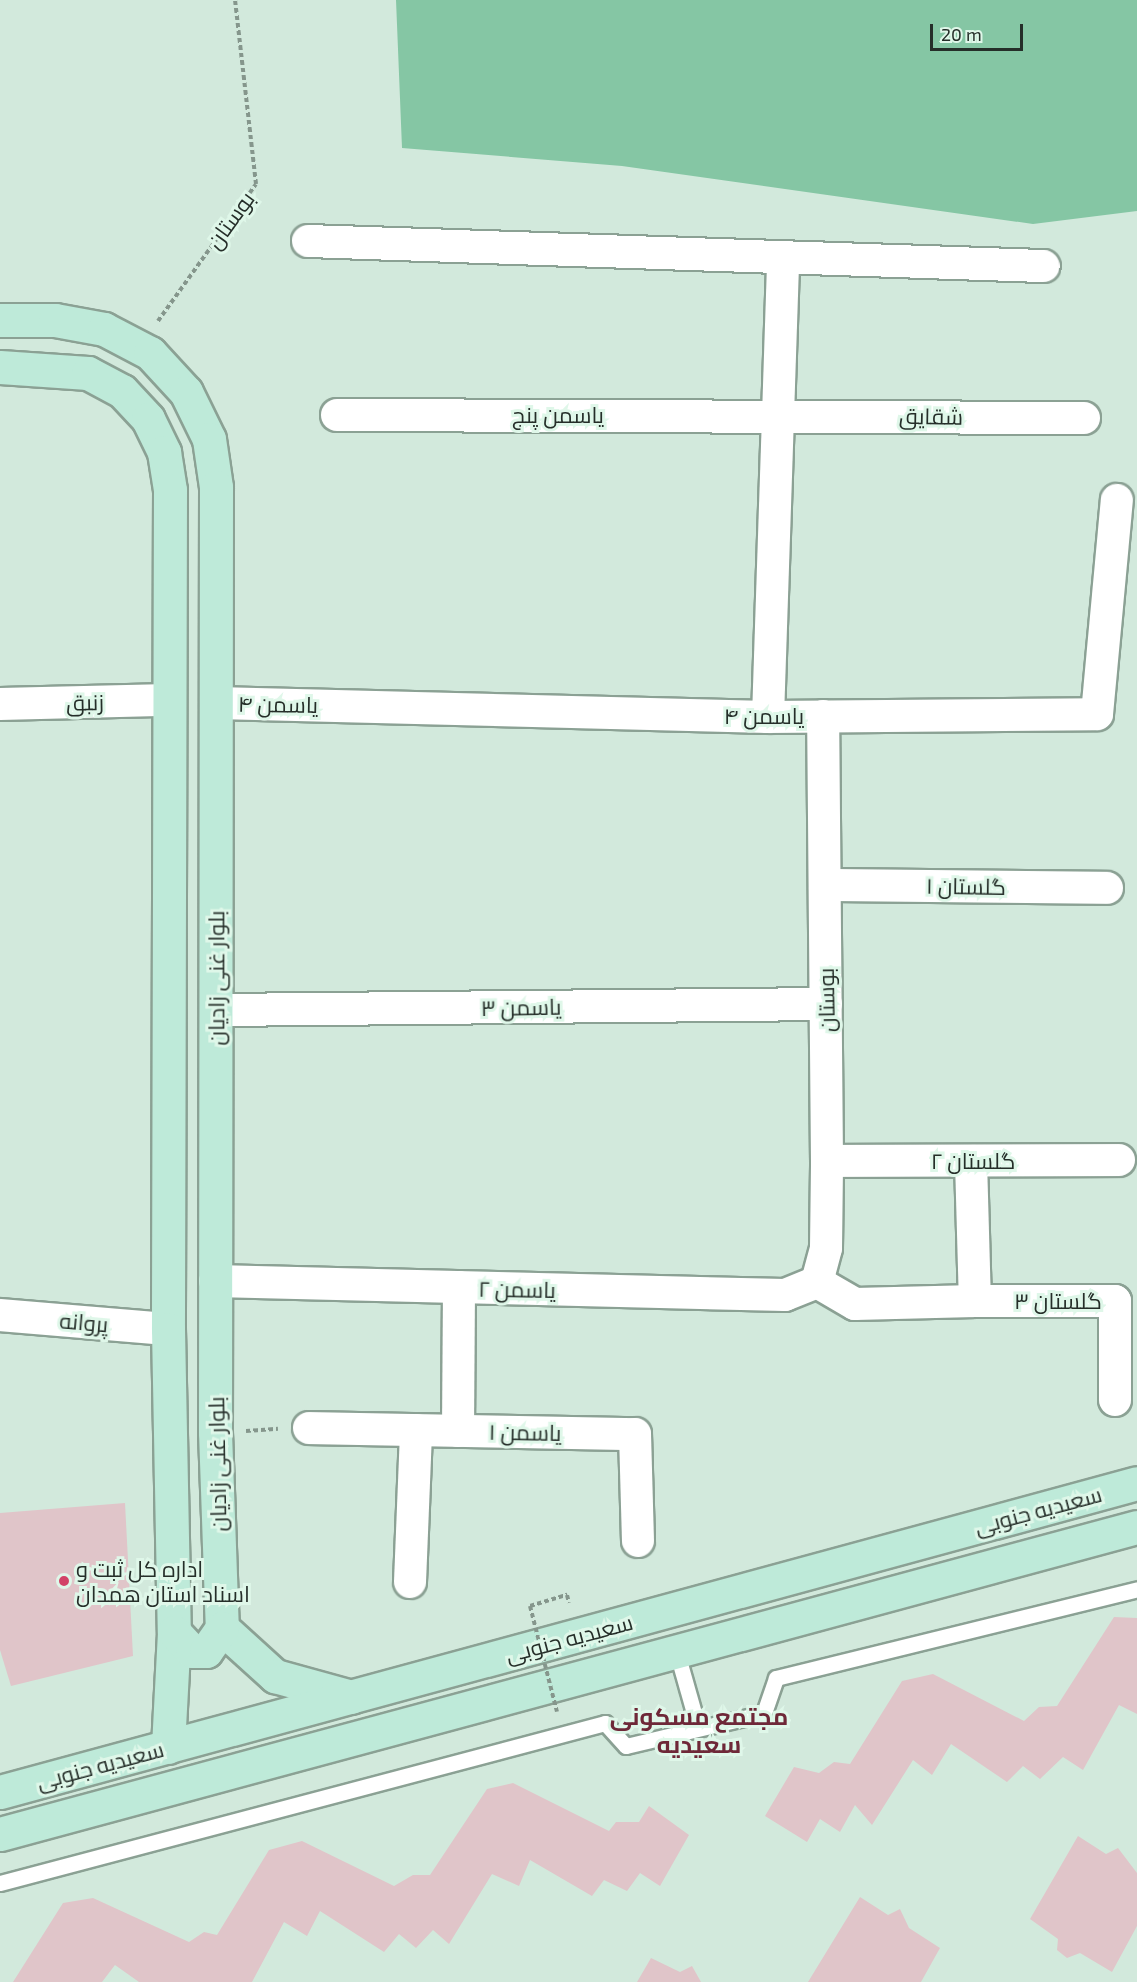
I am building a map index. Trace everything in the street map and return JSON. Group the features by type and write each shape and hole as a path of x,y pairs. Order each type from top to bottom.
{"street":[{"path":"308,240 1044,266"},
{"path":"768,717 783,257"},
{"name":"بلوار غنی زادیان","path":"0,320 55,320 104,329 150,354 186,392 209,439 216,487 215,1432 222,1628"},
{"name":"بلوار غنی زادیان","path":"0,366 88,373 122,391 148,418 165,452 170,490 168,1329 174,1632 168,1748"},
{"name":"یاسمن پنج","path":"337,415 778,415"},
{"name":"شقایق","path":"778,415 1084,418"},
{"name":"یاسمن ۴","path":"216,703 768,717 1097,714 1117,500"},
{"path":"169,700 216,703"},
{"name":"زنبق","path":"0,704 169,700"},
{"name":"بوستان","path":"817,1282 826,1248 824,716"},
{"name":"گلستان ۱","path":"825,885 1107,888"},
{"name":"یاسمن ۳","path":"216,1010 826,1004"},
{"name":"گلستان ۲","path":"827,1161 1119,1160"},
{"path":"971,1161 975,1301"},
{"name":"یاسمن ۲","path":"215,1281 785,1295 817,1282"},
{"name":"گلستان ۳","path":"817,1282 855,1304 1115,1301 1115,1400"},
{"path":"458,1431 459,1287"},
{"name":"پروانه","path":"0,1315 168,1329"},
{"name":"یاسمن ۱","path":"309,1428 635,1434 638,1541"},
{"path":"410,1582 416,1430"},
{"name":"سعیدیه جنوبی","path":"0,1792 1137,1483"},
{"name":"سعیدیه جنوبی","path":"0,1834 1121,1537 1137,1527"},
{"path":"174,1632 192,1651 206,1651 222,1628 275,1676 351,1696"}],"lane":[{"path":"0,1883 605,1723 626,1746 764,1713 776,1678 1137,1589"},
{"path":"677,1653 698,1727"}],"path":[{"name":"بوستان","path":"150,354 157,322 256,184 235,0"},
{"path":"215,1432 309,1428"},
{"path":"557,1712 530,1606 567,1595"}],"green space":[{"path":"396,0 1137,0 1137,211 1033,224 622,166 402,148"}],"building":[{"name":"اداره کل ثبت و اسناد استان همدان","path":"125,1503 133,1656 11,1686 0,1650 0,1513"},
{"path":"1114,1617 1137,1618 1137,1714 1119,1705 1083,1770 1063,1757 1040,1779 1023,1766 1007,1782 951,1744 932,1775 913,1760 872,1825 855,1805 840,1832 820,1819 807,1842 765,1816 794,1767 819,1773 834,1762 850,1764 902,1681 933,1674 1024,1721 1039,1707 1057,1706"},
{"path":"513,1783 609,1831 616,1822 639,1822 649,1806 689,1835 660,1886 640,1873 627,1891 604,1880 592,1896 530,1860 519,1886 492,1874 449,1944 433,1930 416,1948 399,1934 384,1952 320,1911 307,1936 284,1922 252,1982 139,1982 115,1965 102,1982 13,1982 63,1903 93,1898 189,1942 204,1932 217,1935 269,1850 302,1841 394,1886 413,1875 430,1875 487,1789"},
{"path":"1078,1836 1106,1854 1118,1848 1137,1873 1137,1926 1112,1972 1080,1953 1067,1958 1057,1950 1058,1939 1030,1919"},
{"path":"860,1897 888,1915 900,1909 909,1928 940,1948 921,1982 808,1982"},
{"path":"651,1958 680,1972 692,1966 701,1982 637,1982"}],"place":[{"name":"اداره کل ثبت و اسناد استان همدان","path":"64,1581"}],"district":[{"name":"مجتمع مسکونی سعیدیه","path":"699,1730"}]}
